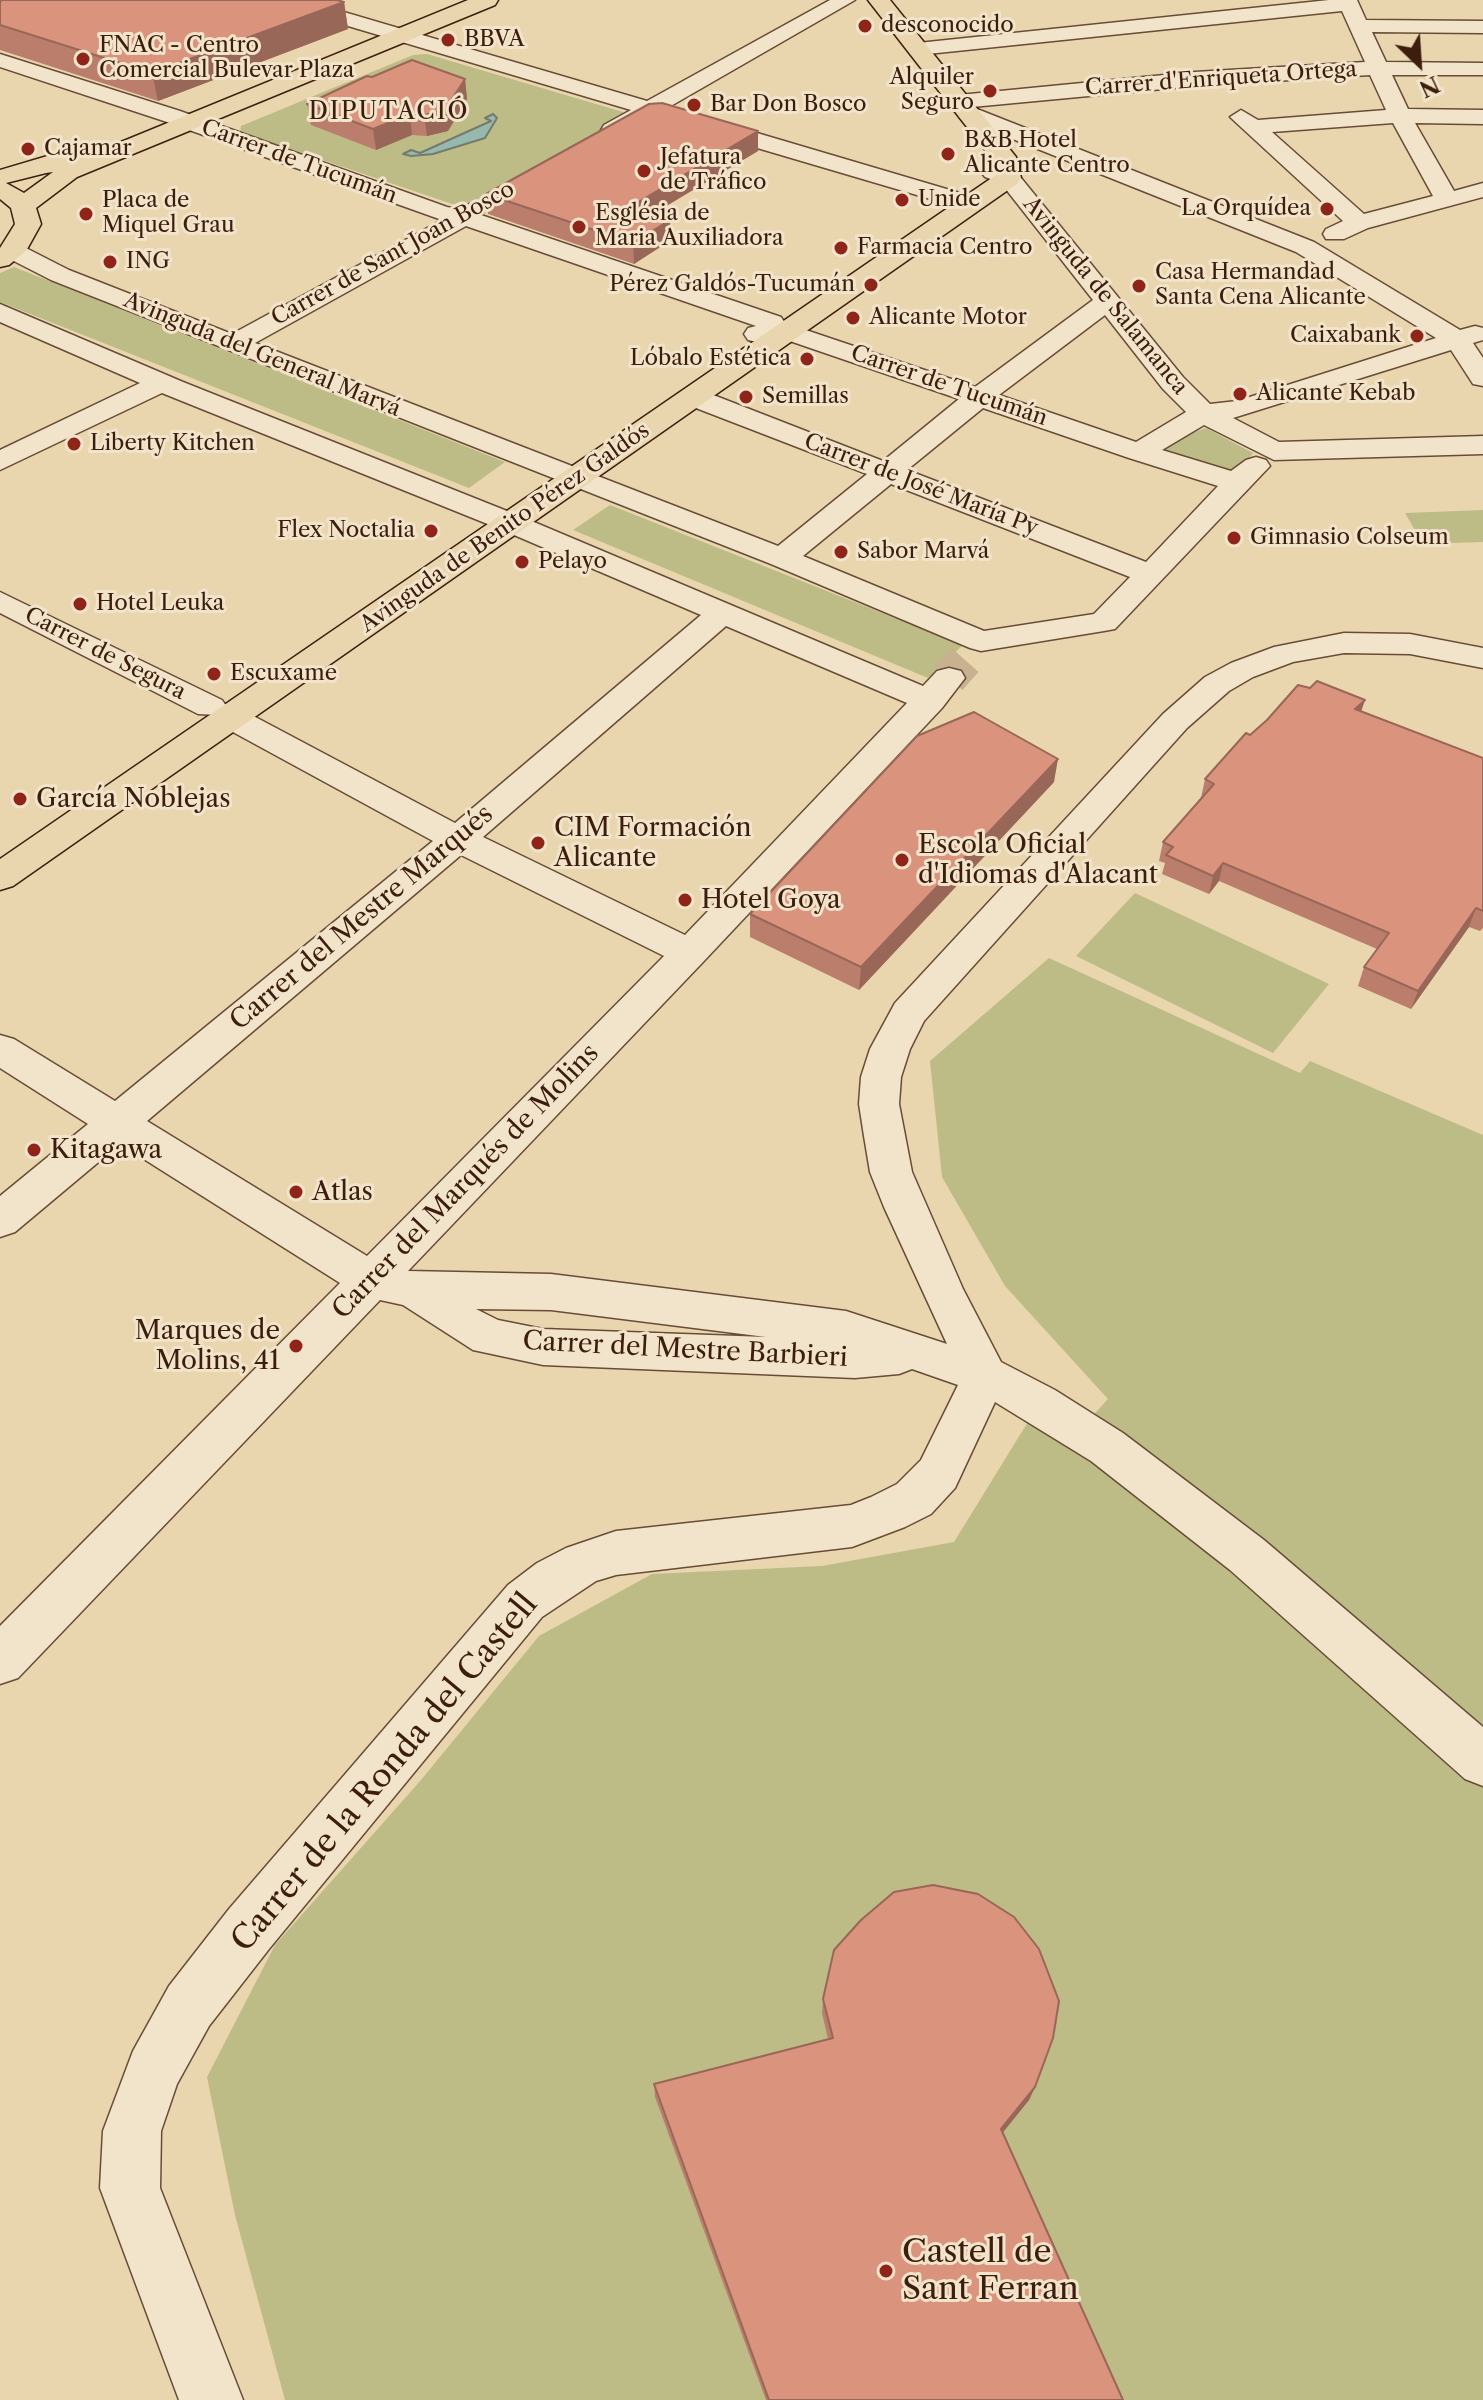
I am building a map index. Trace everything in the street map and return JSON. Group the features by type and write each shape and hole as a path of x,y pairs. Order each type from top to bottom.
{"main road":[{"path":"394,33 459,0"},
{"path":"0,177 46,166 181,119 394,33 487,0"},
{"name":"Avinguda de Salamanca","path":"861,0 1003,171"},
{"name":"Avinguda de Salamanca","path":"879,0 964,108 1003,171"},
{"path":"23,206 68,172 181,119"},
{"name":"Avinguda de Benito Pérez Galdós","path":"0,877 498,501 565,475 693,397 772,329 952,198 1003,171"},
{"name":"Avinguda de Benito Pérez Galdós","path":"565,475 1003,171"},
{"path":"0,188 23,206 28,224 6,255"},
{"name":"Avinguda de Benito Pérez Galdós","path":"0,853 221,713"}],"street":[{"path":"281,0 952,198"},
{"path":"595,140 845,0"},
{"path":"918,49 1348,2 1400,116 1447,200"},
{"path":"1359,26 1483,27"},
{"name":"Carrer de Tucumán","path":"0,60 181,119 772,329 1236,482"},
{"name":"Carrer d'Enriqueta Ortega","path":"964,108 1195,79 1377,68 1483,69"},
{"path":"1195,79 1359,223"},
{"path":"964,108 1305,247 1470,336 1483,378"},
{"path":"1253,127 1400,116 1483,117"},
{"path":"1003,171 1040,155 1089,161"},
{"name":"Avinguda de Salamanca","path":"1003,171 1173,383 1203,413 1274,451"},
{"path":"1305,247 1359,223 1483,190"},
{"name":"Carrer de Sant Joan Bosco","path":"234,344 450,226 501,194"},
{"name":"Avinguda del General Marvá","path":"6,255 782,558 956,670"},
{"path":"782,558 979,397 1107,302"},
{"path":"0,312 162,383 444,497 498,501 558,544 722,613 956,670 1104,622 1222,501 1236,482 1274,451 1483,445"},
{"path":"1139,452 1203,413 1240,409 1470,336"},
{"path":"0,461 162,383"},
{"name":"Carrer de José María Py","path":"693,397 1150,574"},
{"path":"498,501 514,455"},
{"path":"558,544 554,531 560,521 579,505 613,494"},
{"name":"Carrer de Segura","path":"0,601 221,713 458,839 690,953"},
{"name":"Carrer del Mestre Marqués","path":"0,1220 458,839 722,613"},
{"path":"985,1375 942,1291 905,1207 889,1160 879,1104 881,1077 890,1049 909,1013 1175,721 1217,684 1265,661 1310,648 1344,643 1410,644 1483,658"},
{"name":"Carrer del Marqués de Molins","path":"0,1661 690,953 956,670"},
{"name":"Carrer del Mestre Barbieri","path":"0,1049 370,1280 415,1290 489,1337 543,1347 855,1359 920,1353 985,1375 1039,1404 1107,1447 1224,1537 1483,1761"},
{"name":"Carrer de la Ronda del Castell","path":"211,2400 130,2188 132,2131 153,2071 189,2006 249,1929 525,1601 554,1579 583,1563 616,1553 852,1526 888,1512 914,1499 938,1474 985,1375"}],"shaded area":[{"path":"427,54 623,112 626,118 472,203 452,204 240,132 241,126 413,55"},
{"path":"14,267 505,462 469,488 0,302 0,273"},
{"path":"1206,428 1253,453 1228,476 1155,452 1176,439"},
{"path":"610,505 963,645 928,678 573,530"},
{"path":"1483,510 1483,542 1423,544 1405,513"},
{"path":"1135,893 1329,984 1273,1053 1076,956"},
{"path":"1049,958 1300,1073 1310,1061 1483,1135 1483,2400 285,2400 235,2215 207,2077 275,1945 421,1780 539,1636 652,1574 822,1566 954,1542 1039,1404 1080,1430 1108,1399 1005,1286 942,1177 930,1061"}],"water":[{"path":"493,114 497,118 485,138 433,154 403,154 411,150 420,153 491,121 485,118"}],"building":[{"path":"2,0 344,2 152,73 0,25"},
{"path":"412,60 465,79 445,110 424,115 410,114 373,129 307,104 367,76 372,77"},
{"path":"662,103 758,131 630,207 670,220 633,243 486,194 649,104"},
{"path":"1317,681 1365,700 1355,709 1483,758 1483,911 1476,908 1418,991 1364,967 1389,933 1223,863 1213,876 1166,855 1173,847 1163,842 1214,784 1205,779 1246,733 1250,735 1267,720 1298,685 1310,688"},
{"name":"Escola Oficial d'Idiomas d'Alacant","path":"974,712 1058,759 861,967 750,914 917,736"},
{"name":"Castell de Sant Ferran","path":"933,1885 978,1894 1014,1917 1039,1949 1059,2001 1053,2038 1035,2087 1001,2129 1123,2400 769,2400 654,2084 833,2038 823,1999 834,1950 861,1920 894,1892"}],"tunnel":[{"path":"949,678 965,660"}],"place":[{"name":"desconocido","path":"865,26"},
{"name":"BBVA","path":"448,40"},
{"name":"FNAC - Centro Comercial Bulevar Plaza","path":"83,59"},
{"name":"Alquiler Seguro","path":"990,91"},
{"name":"Bar Don Bosco","path":"694,105"},
{"name":"Cajamar","path":"28,149"},
{"name":"B&B Hotel Alicante Centro","path":"948,154"},
{"name":"Jefatura de Tráfico","path":"644,171"},
{"name":"Unide","path":"902,200"},
{"name":"La Orquídea","path":"1327,209"},
{"name":"Placa de Miquel Grau","path":"86,214"},
{"name":"Església de Maria Auxiliadora","path":"579,227"},
{"name":"Farmacia Centro","path":"841,248"},
{"name":"ING","path":"110,262"},
{"name":"Pérez Galdós-Tucumán","path":"871,285"},
{"name":"Casa Hermandad Santa Cena Alicante","path":"1139,286"},
{"name":"Alicante Motor","path":"853,318"},
{"name":"Caixabank","path":"1417,336"},
{"name":"Lóbalo Estética","path":"807,359"},
{"name":"Alicante Kebab","path":"1240,394"},
{"name":"Semillas","path":"746,397"},
{"name":"Liberty Kitchen","path":"74,444"},
{"name":"Flex Noctalia","path":"431,531"},
{"name":"Gimnasio Colseum","path":"1234,538"},
{"name":"Sabor Marvá","path":"841,552"},
{"name":"Pelayo","path":"522,562"},
{"name":"Hotel Leuka","path":"80,604"},
{"name":"Escuxame","path":"214,674"},
{"name":"García Noblejas","path":"20,799"},
{"name":"CIM Formación Alicante","path":"538,843"},
{"name":"Escola Oficial d'Idiomas d'Alacant","path":"902,860"},
{"name":"Hotel Goya","path":"685,900"},
{"name":"Kitagawa","path":"34,1150"},
{"name":"Atlas","path":"296,1192"},
{"name":"Marques de Molins, 41","path":"296,1346"},
{"name":"Castell de Sant Ferran","path":"886,2271"}],"district":[{"name":"DIPUTACIÓ","path":"389,112"}]}
